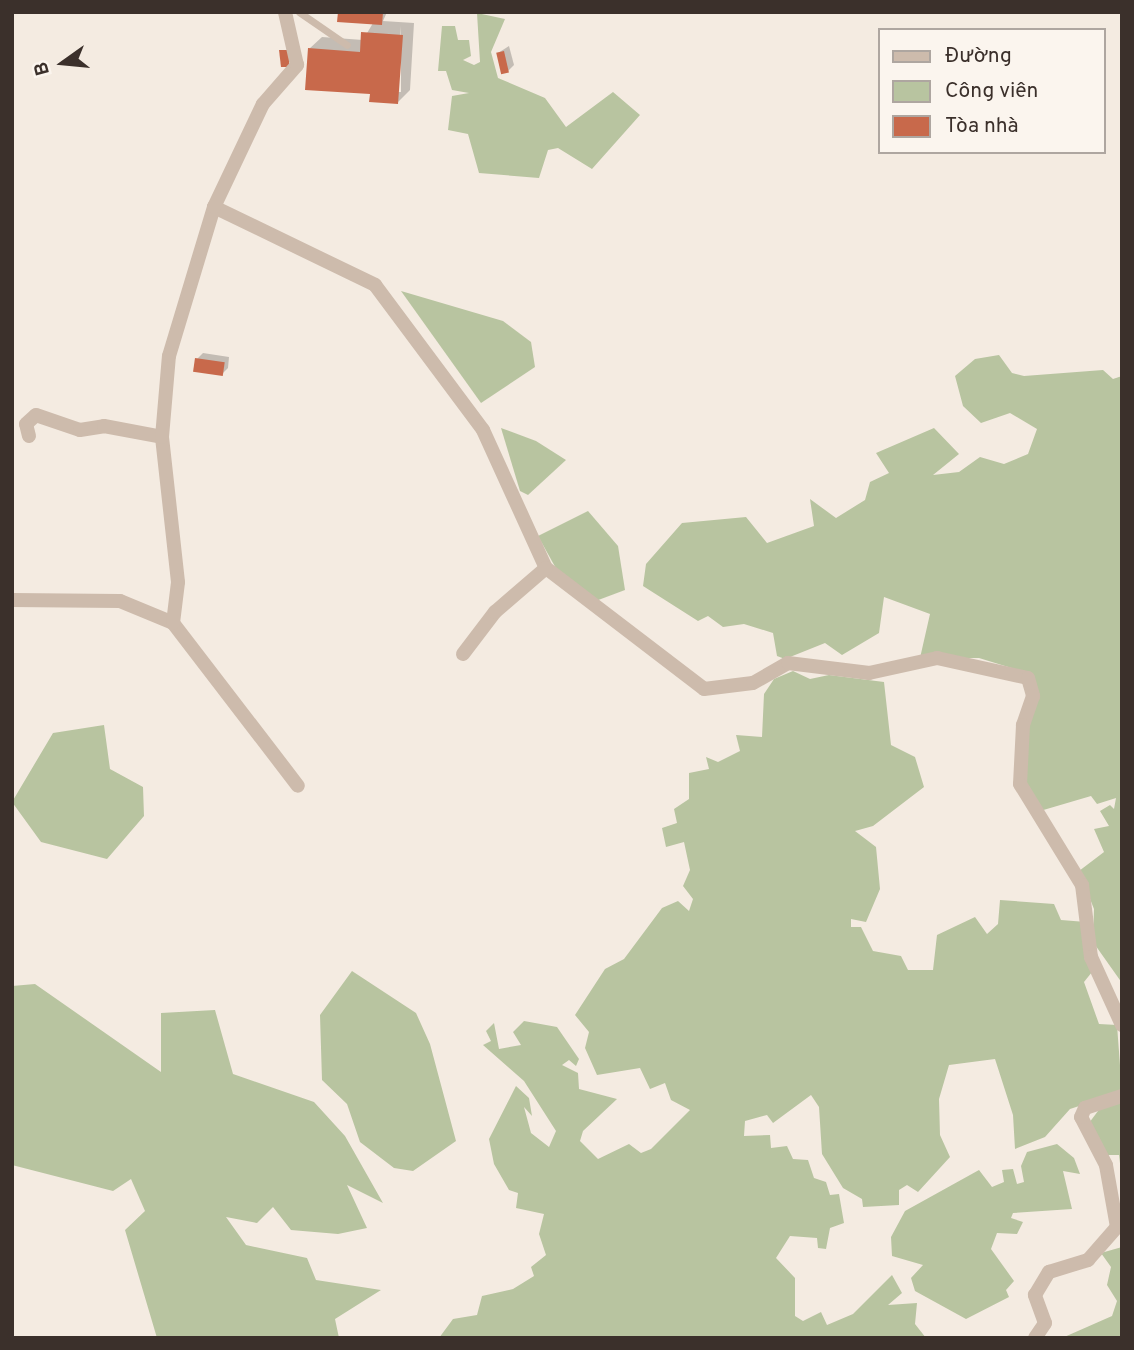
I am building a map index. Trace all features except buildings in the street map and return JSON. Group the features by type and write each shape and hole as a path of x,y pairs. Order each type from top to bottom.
{"street":[{"path":"173,623 178,582 162,437 174,334 214,207 263,104 297,65 285,12"},
{"path":"214,207 375,285 483,430 546,568 704,689 753,683 788,663 869,673 937,658 1028,678 1033,695 1023,725 1020,783 1083,885 1091,957 1122,1025"},
{"path":"29,436 26,424 36,415 80,430 104,426 162,437"},
{"path":"463,654 495,612 546,568"},
{"path":"12,600 120,601 173,623 298,786"},
{"path":"1035,1338 1045,1323 1035,1295 1049,1272 1088,1260 1117,1227 1106,1165 1081,1117 1085,1108 1122,1096"}],"lane":[{"path":"299,12 347,45"}],"green space":[{"path":"477,13 505,19 491,52 498,78 545,98 566,127 613,92 640,115 592,169 558,148 548,150 539,178 479,173 468,134 448,130 452,96 469,93 452,90 446,71 438,71 442,26 455,26 458,40 469,40 471,56 463,60 474,65 480,62"},
{"path":"401,291 503,321 531,342 535,367 481,403"},
{"path":"999,355 1012,373 1024,376 1103,370 1113,379 1122,376 1122,983 1093,942 1094,909 1079,871 1104,852 1094,829 1109,826 1100,811 1110,805 1114,809 1116,798 1097,804 1091,796 1040,811 1025,782 1031,674 979,658 920,658 930,614 884,597 879,633 842,655 825,643 785,659 777,656 773,633 744,624 723,627 708,616 698,621 643,586 646,564 682,523 746,517 767,543 814,526 810,499 836,518 865,500 870,482 889,473 876,453 934,428 959,454 933,475 959,472 980,457 1004,464 1028,454 1037,429 1010,413 981,423 963,406 955,376 975,359"},
{"path":"501,428 536,441 566,460 528,495 520,491"},
{"path":"588,511 618,546 625,590 593,602 558,572 538,536"},
{"path":"793,671 810,679 829,675 884,682 891,745 915,757 924,787 873,826 855,831 876,847 880,889 866,922 851,919 851,927 861,927 873,951 901,956 908,970 933,970 937,935 975,917 987,934 998,924 1000,900 1054,904 1061,920 1086,922 1092,972 1084,982 1099,1024 1117,1025 1122,1092 1070,1109 1045,1137 1015,1149 1013,1115 995,1059 949,1065 939,1099 940,1135 950,1157 918,1192 907,1185 899,1190 899,1205 863,1207 862,1199 843,1188 822,1154 819,1107 811,1095 773,1123 767,1115 745,1121 744,1136 770,1135 771,1148 787,1146 793,1159 808,1160 814,1178 826,1182 830,1195 839,1194 844,1223 830,1228 826,1249 818,1248 817,1238 790,1236 776,1258 795,1278 795,1316 803,1321 821,1312 827,1325 853,1314 892,1275 902,1293 888,1305 917,1303 915,1324 926,1338 439,1338 453,1319 477,1315 482,1296 513,1289 534,1276 531,1267 546,1255 539,1234 544,1214 516,1208 518,1193 509,1190 494,1164 489,1139 516,1086 529,1098 532,1116 524,1107 531,1133 549,1147 556,1131 524,1081 483,1045 491,1041 486,1031 494,1023 499,1049 521,1045 513,1032 524,1021 557,1027 579,1059 576,1066 569,1060 562,1065 578,1073 579,1089 617,1099 583,1131 580,1141 598,1159 629,1144 641,1153 651,1149 690,1110 671,1100 665,1083 650,1089 640,1068 597,1075 585,1048 589,1032 575,1015 605,969 624,959 662,908 678,901 689,911 693,899 683,886 690,870 684,842 666,847 662,828 677,823 674,809 689,799 689,773 709,769 706,757 718,762 740,751 736,735 762,737 764,694 774,679"},
{"path":"104,725 110,769 143,787 144,816 107,859 41,842 12,802 53,733"},
{"path":"352,971 416,1013 430,1044 456,1141 413,1171 394,1168 360,1142 347,1104 322,1080 320,1015"},
{"path":"35,984 161,1072 161,1013 215,1010 233,1074 314,1102 345,1136 383,1203 347,1185 367,1228 338,1234 291,1230 273,1207 257,1223 226,1217 246,1245 307,1258 316,1280 381,1290 335,1319 339,1338 157,1338 125,1230 145,1211 131,1179 113,1191 12,1165 12,986"},
{"path":"1122,1100 1122,1180 1119,1155 1108,1155 1089,1123 1101,1107"},
{"path":"1057,1144 1074,1158 1080,1174 1063,1171 1072,1209 1013,1213 1011,1218 1023,1222 1017,1234 997,1233 991,1249 1014,1281 1006,1290 1009,1297 966,1319 915,1291 911,1278 923,1265 892,1256 891,1237 905,1211 979,1170 992,1187 1004,1182 1002,1170 1013,1169 1017,1184 1024,1182 1021,1166 1027,1152"},
{"path":"1122,1247 1122,1338 1062,1338 1112,1316 1117,1301 1107,1285 1111,1267 1101,1253"}]}
